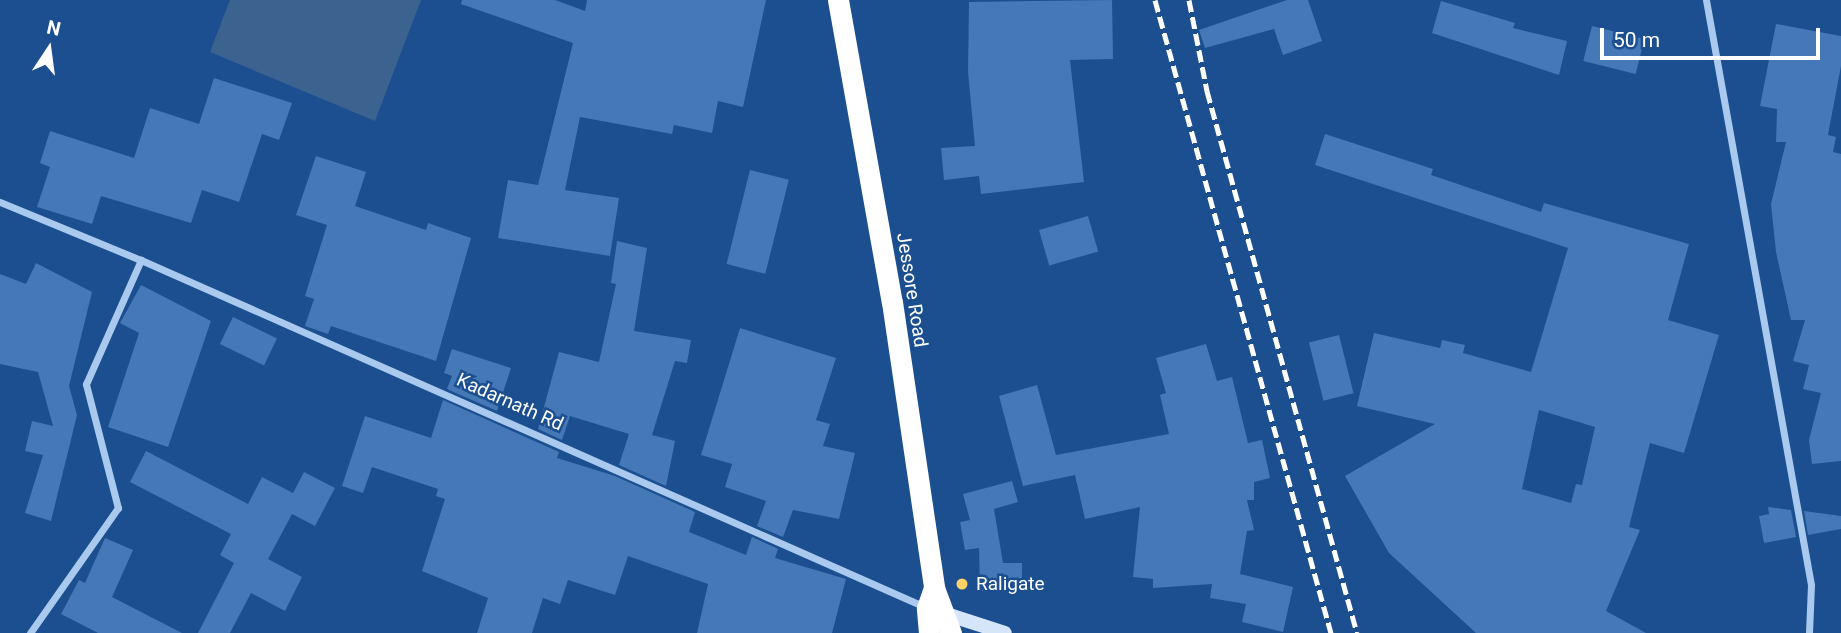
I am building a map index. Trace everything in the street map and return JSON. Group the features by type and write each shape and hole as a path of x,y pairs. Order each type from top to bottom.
{"highway":[{"name":"Jessore Road","path":"838,0 892,302 934,588 942,619 929,633"}],"main road":[{"name":"Kadarnath Rd","path":"942,619 1005,633"}],"street":[{"path":"1706,0 1811,585 1809,633"},
{"name":"Kadarnath Rd","path":"0,202 141,260 942,619"},
{"path":"30,633 118,508 86,384 141,260"}],"water":[{"path":"230,0 421,0 375,121 210,52"}],"building":[{"path":"462,0 555,0 585,11 587,0 766,0 743,107 718,101 712,133 674,125 672,134 580,117 565,190 619,198 610,256 498,238 508,180 538,185 573,43 461,4"},
{"path":"1112,0 1113,59 1070,60 1084,182 981,194 979,176 944,180 941,148 975,146 968,72 969,2"},
{"path":"1287,0 1308,0 1322,41 1283,55 1274,29 1205,48 1199,30"},
{"path":"1441,1 1515,23 1513,28 1567,41 1559,75 1432,33"},
{"path":"1776,24 1841,36 1841,66 1828,135 1836,137 1833,152 1841,154 1841,461 1812,464 1809,440 1821,393 1803,389 1809,365 1793,361 1805,320 1791,320 1776,252 1771,204 1786,142 1776,142 1777,109 1760,106"},
{"path":"1592,26 1644,39 1636,74 1583,61"},
{"path":"214,78 292,103 279,140 262,134 239,202 202,190 191,223 101,196 92,224 37,207 50,167 40,163 50,131 134,158 150,108 199,124"},
{"path":"1325,134 1433,169 1431,175 1541,212 1544,203 1689,244 1668,320 1719,335 1684,453 1650,443 1629,527 1640,530 1606,611 1646,633 1476,633 1389,553 1345,476 1435,424 1357,406 1374,333 1440,348 1442,340 1465,345 1463,353 1531,372 1568,248 1315,165","holes":["1539,410 1595,427 1582,485 1576,484 1571,503 1522,489"]},
{"path":"316,156 366,172 355,206 426,230 428,223 471,238 436,361 331,326 328,334 305,326 314,299 305,296 327,225 296,215"},
{"path":"750,170 789,180 765,274 727,264"},
{"path":"1088,216 1098,252 1049,266 1039,230"},
{"path":"617,241 647,248 634,331 691,340 687,363 675,361 652,435 675,441 666,486 619,465 629,434 570,416 562,440 538,429 559,352 599,362 616,284 611,283"},
{"path":"36,263 92,292 69,386 77,415 51,521 25,513 43,455 25,451 32,421 53,426 38,372 0,364 0,274 26,284"},
{"path":"141,285 211,321 168,447 108,427 139,333 120,323"},
{"path":"233,317 277,338 264,365 220,344"},
{"path":"740,328 836,358 816,420 830,424 823,446 855,453 839,519 793,510 783,537 757,526 766,501 725,487 732,464 701,455"},
{"path":"1339,335 1354,393 1323,401 1309,342"},
{"path":"1206,344 1217,381 1232,377 1248,443 1262,440 1270,478 1254,482 1254,500 1247,500 1254,530 1247,531 1240,574 1293,587 1283,632 1242,622 1246,604 1210,598 1212,584 1153,588 1153,579 1133,577 1140,507 1085,519 1075,475 1023,486 999,396 1037,385 1056,455 1169,434 1160,395 1166,393 1156,358"},
{"path":"452,349 511,368 497,411 447,389 452,376 444,373"},
{"path":"443,400 559,452 557,458 615,476 695,512 689,532 746,555 752,537 778,549 775,558 846,579 832,633 697,633 708,584 628,556 615,595 568,580 560,604 543,598 532,633 477,633 488,598 422,571 445,499 436,496 438,489 372,467 363,493 342,486 365,416 431,438"},
{"path":"146,451 248,504 262,477 293,493 304,472 335,488 315,526 292,514 268,559 302,577 285,611 251,593 230,633 198,633 234,563 220,555 231,534 130,482"},
{"path":"1012,481 1018,502 994,509 1003,563 1022,563 1022,591 980,591 979,548 965,550 960,522 970,520 963,494"},
{"path":"1768,507 1791,510 1796,537 1764,543 1759,516 1769,514"},
{"path":"1804,511 1841,516 1841,529 1808,535"},
{"path":"105,538 133,550 112,597 182,633 98,633 61,614 79,580 85,583"}],"railway":[{"path":"1155,0 1331,633"},
{"path":"1189,0 1207,91 1357,633"}],"place":[{"name":"Raligate","path":"962,584"}]}
